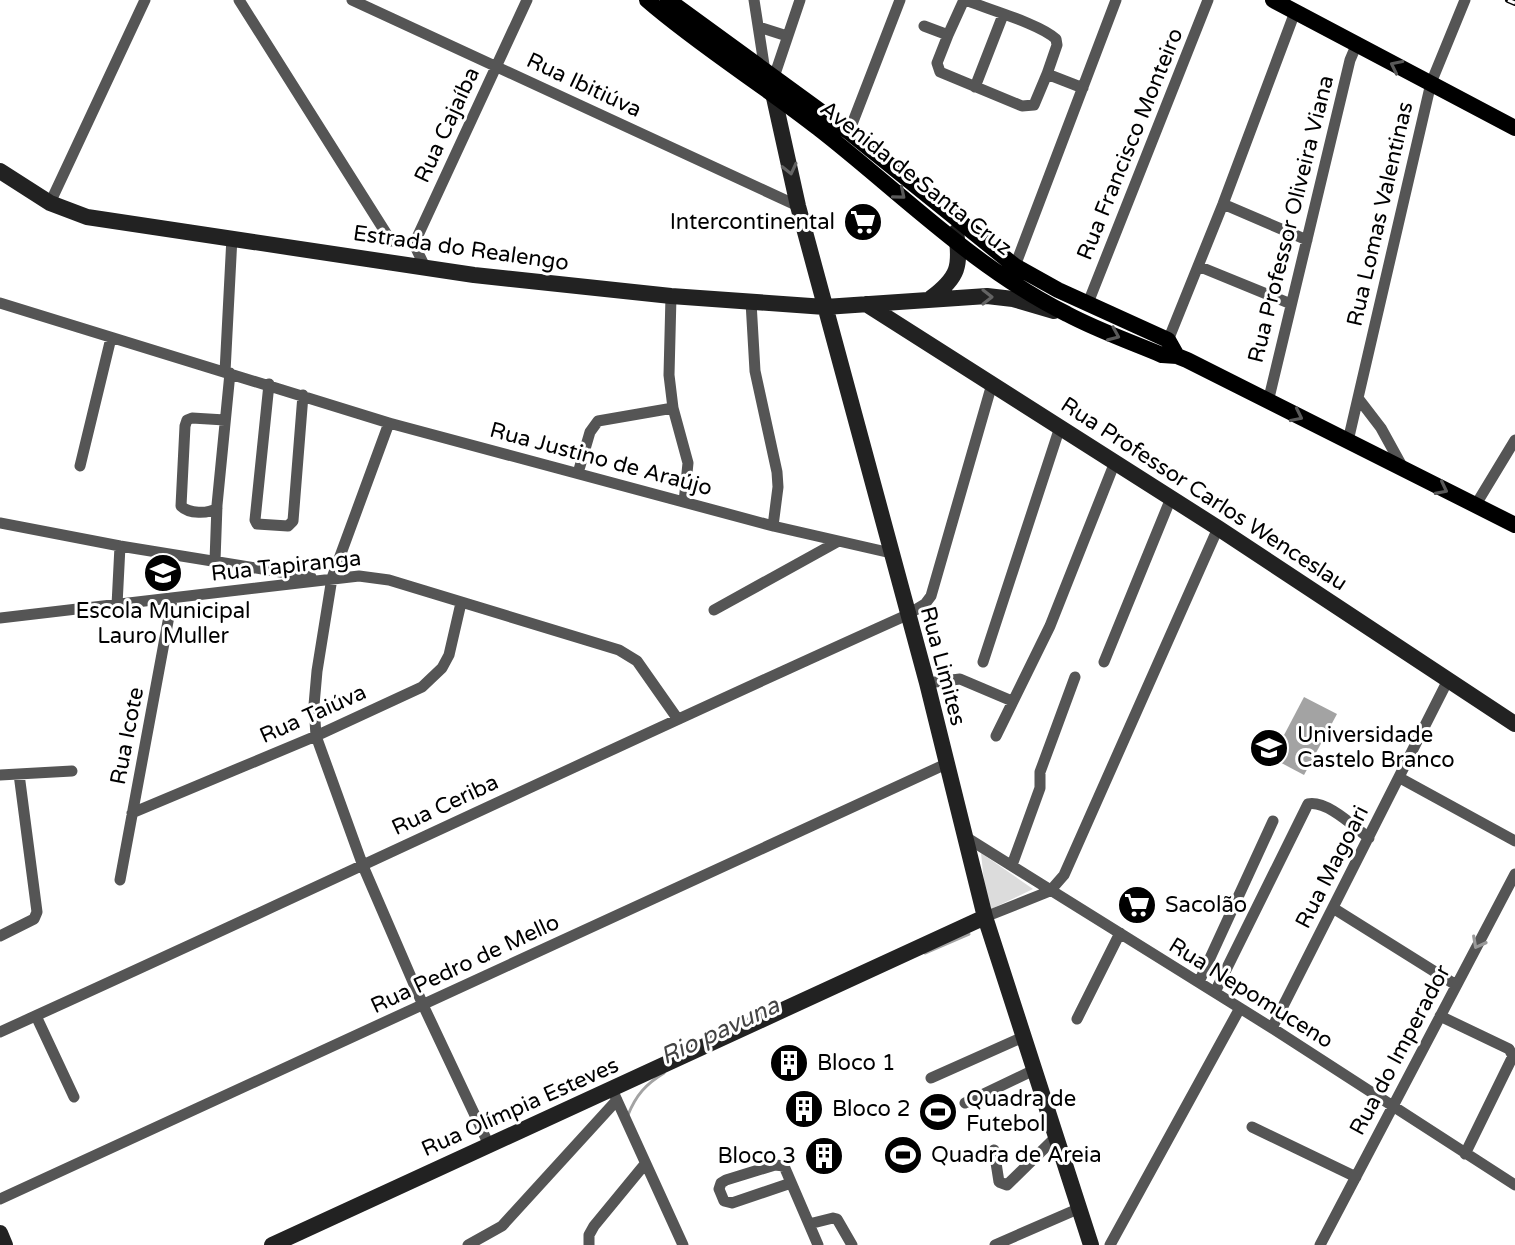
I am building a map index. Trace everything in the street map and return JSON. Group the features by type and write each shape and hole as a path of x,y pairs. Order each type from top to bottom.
{"main road":[{"name":"Avenida de Santa Cruz","path":"647,0 670,20 771,80 849,132 1015,266 1268,402 1515,525"},
{"name":"Avenida de Santa Cruz","path":"668,0 771,80 957,242 1032,294 1067,314 1169,350"},
{"path":"1273,0 1515,128"}],"street":[{"path":"50,203 145,0"},
{"path":"239,0 391,241"},
{"name":"Rua Ibitiúva","path":"352,0 798,206"},
{"name":"Rua Cajaíba","path":"414,244 527,0"},
{"name":"Rua Limites","path":"754,0 798,206 927,683 985,917 1091,1245"},
{"path":"771,80 800,0"},
{"path":"849,132 900,0"},
{"path":"1015,266 1116,0"},
{"name":"Rua Francisco Monteiro","path":"1088,303 1208,0"},
{"name":"Rua Lomas Valentinas","path":"1348,441 1431,83 1465,0"},
{"path":"968,1 1050,33 1057,45 1036,102 1031,107 1022,106 937,69 948,35 963,2 968,1"},
{"path":"1169,350 1295,12"},
{"path":"975,87 1003,15"},
{"path":"924,26 948,35"},
{"path":"759,27 787,36"},
{"name":"Rua Professor Oliveira Viana","path":"1268,402 1350,60 1356,46"},
{"path":"1047,74 1083,88"},
{"name":"Estrada do Realengo","path":"0,171 50,203 75,214 106,221 232,237 474,275 671,296 825,307 1002,297 1067,314"},
{"path":"1223,204 1307,240"},
{"path":"930,299 953,280 959,256 952,217"},
{"path":"215,561 228,373 232,237"},
{"path":"391,241 414,244 425,267"},
{"path":"380,260 391,241"},
{"path":"1198,266 1291,304"},
{"path":"671,296 669,365 673,408 688,463 684,502"},
{"path":"901,326 896,311 904,301"},
{"path":"751,302 755,371 777,472 773,526"},
{"name":"Rua Justino de Araújo","path":"0,303 389,423 773,526 891,553"},
{"name":"Rua Professor Carlos Wenceslau","path":"866,304 1218,528 1515,724"},
{"path":"80,466 111,338"},
{"path":"269,384 257,524 292,524 303,395"},
{"path":"907,615 925,604 931,596 992,384"},
{"path":"1358,398 1381,428 1404,469"},
{"path":"578,473 590,432 598,421 673,408"},
{"path":"217,508 211,512 189,511 183,509 180,503 185,426 187,420 192,418 225,420"},
{"path":"389,423 328,579 314,705 316,736 363,866 423,1005 489,1145"},
{"path":"983,662 1060,427"},
{"path":"1475,506 1515,440"},
{"path":"996,736 1050,626 1115,462"},
{"path":"1104,662 1171,498"},
{"path":"0,523 120,546 328,579"},
{"path":"1050,891 1068,867 1218,528"},
{"path":"714,610 837,542"},
{"path":"117,605 120,546"},
{"name":"Rua Tapiranga","path":"0,618 371,576 628,654 637,661 677,718"},
{"name":"Rua Icote","path":"120,880 172,600"},
{"name":"Rua Taiúva","path":"132,813 316,736 422,687 433,679 449,655 461,603"},
{"name":"Rua Ceriba","path":"0,1032 677,718 907,615"},
{"path":"1012,865 1040,788 1040,772 1075,677"},
{"path":"927,683 960,679 1012,701"},
{"name":"Rua Magoari","path":"1272,1028 1448,680"},
{"name":"Rua Pedro de Mello","path":"0,1199 946,764"},
{"path":"0,775 72,771"},
{"path":"0,936 34,919 37,904 19,774"},
{"path":"1400,778 1515,841"},
{"name":"Rua Magoari","path":"1215,992 1308,804 1315,803 1336,813 1369,838"},
{"path":"1196,981 1273,821"},
{"name":"Rua Nepomuceno","path":"964,836 1272,1028 1515,1185"},
{"name":"Rua do Imperador","path":"1320,1245 1515,874"},
{"name":"Rua Olímpia Esteves","path":"272,1245 489,1145 614,1095 985,917 1050,891"},
{"path":"1333,908 1456,985"},
{"path":"1077,1019 1120,933"},
{"path":"1110,1245 1240,1008"},
{"path":"36,1016 74,1097"},
{"path":"1440,1016 1509,1049 1513,1056 1465,1154"},
{"path":"931,1078 1023,1037"},
{"path":"965,1103 1034,1070"},
{"path":"468,1245 492,1240 614,1095 683,1245"},
{"path":"1252,1127 1356,1177"},
{"path":"994,1150 999,1182 1007,1185 1061,1150"},
{"path":"589,1245 589,1235 594,1226 645,1164"},
{"path":"791,1183 732,1203 724,1201 719,1189 726,1180 780,1164 784,1166 818,1245"},
{"path":"995,1245 1080,1208"},
{"path":"809,1224 837,1219 852,1245"},
{"path":"0,1233 5,1245"}],"shaded area":[{"path":"1304,697 1337,714 1304,775 1272,758"},
{"path":"981,853 1033,889 987,911"}],"waterway":[{"name":"Rio pavuna","path":"925,953 969,934"},
{"name":"Rio pavuna","path":"628,1115 642,1091 664,1073"}],"railway":[{"path":"1508,0 1515,3"}],"place":[{"name":"Intercontinental","path":"863,222"},
{"name":"Escola Municipal Lauro Muller","path":"163,573"},
{"name":"Universidade Castelo Branco","path":"1269,748"},
{"name":"Sacolão","path":"1137,905"},
{"name":"Bloco 1","path":"789,1063"},
{"name":"Bloco 2","path":"804,1109"},
{"name":"Quadra de Futebol","path":"938,1112"},
{"name":"Quadra de Areia","path":"903,1155"},
{"name":"Bloco 3","path":"824,1156"}]}
